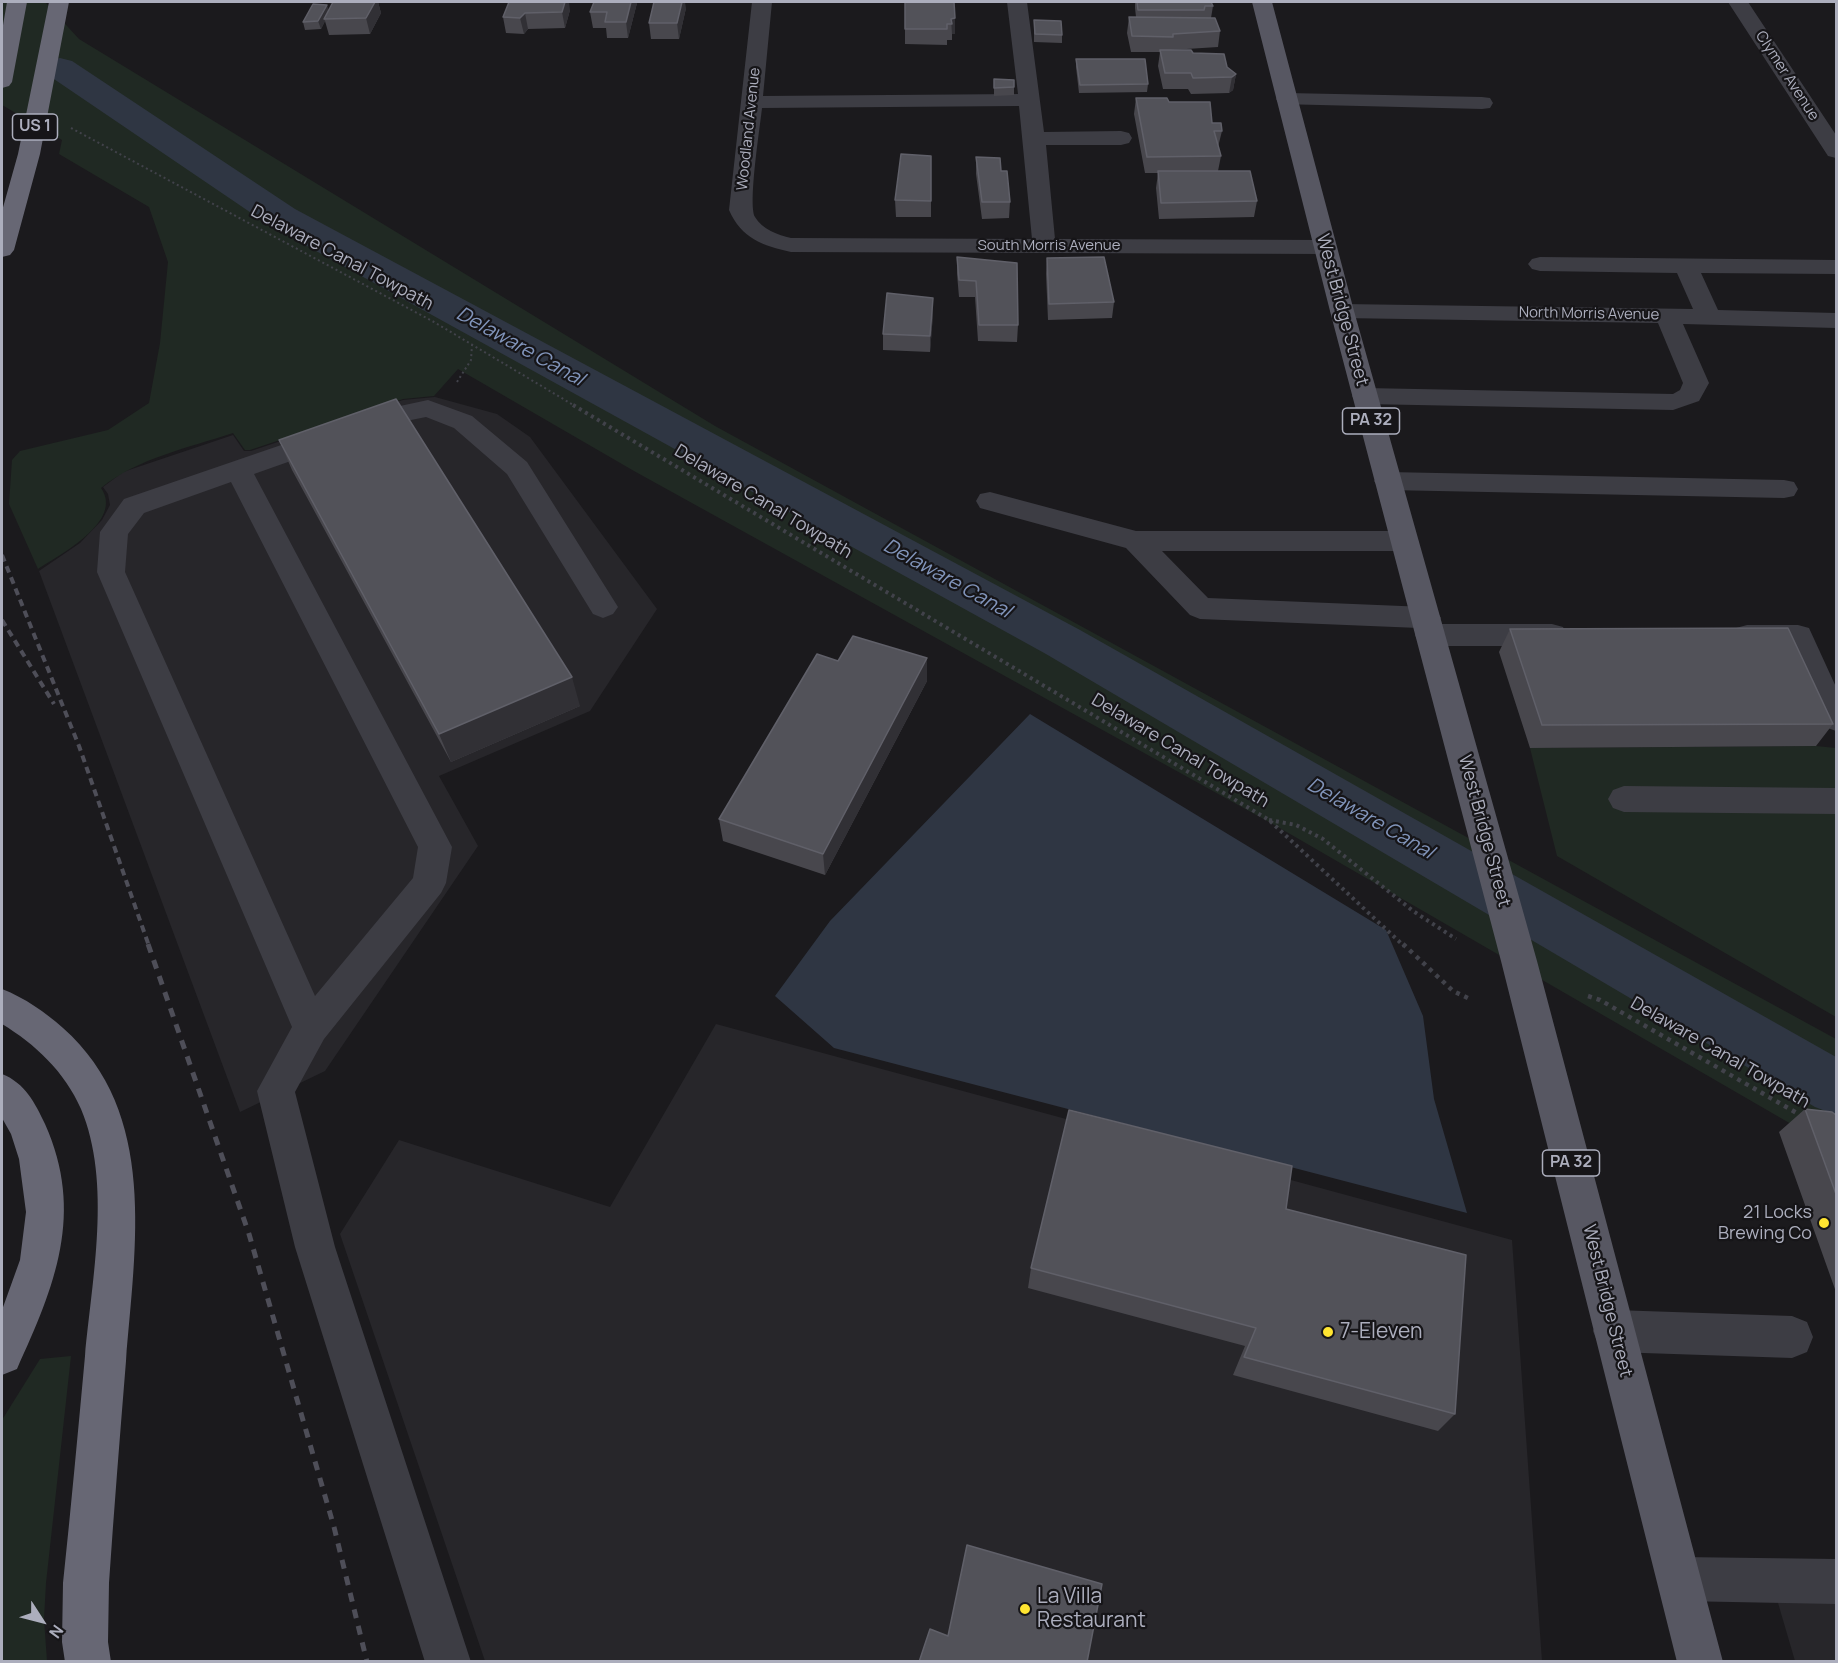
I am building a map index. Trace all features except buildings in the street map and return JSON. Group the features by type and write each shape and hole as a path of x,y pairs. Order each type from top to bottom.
{"highway":[{"path":"2,82 17,2"},
{"name":"US 1","path":"2,250 29,154 58,2"},
{"path":"2,1005 33,1024 72,1059 98,1104 114,1160 117,1227 86,1583 85,1642 88,1662"},
{"path":"2,1091 12,1101 33,1138 45,1186 45,1240 28,1300 2,1354"}],"main road":[{"name":"West Bridge Street","path":"1262,2 1342,311 1520,961 1700,1662"}],"street":[{"name":"Woodland Avenue","path":"762,2 741,210 746,223 758,234 773,241"},
{"path":"1017,2 1034,139 1044,246"},
{"name":"Clymer Avenue","path":"1738,2 1836,151"},
{"path":"1287,99 1482,103"},
{"path":"752,102 1029,100"},
{"path":"1034,139 1121,138"},
{"name":"South Morris Avenue","path":"773,241 791,245 1325,247"},
{"path":"1540,264 1836,267"},
{"path":"1686,266 1709,317"},
{"name":"North Morris Avenue","path":"1342,311 1667,315 1836,321"},
{"path":"1365,396 1673,402 1684,399 1694,390 1696,383 1667,315"},
{"path":"311,1028 111,572 114,532 134,506 395,415 428,408 463,422 517,468 603,606"},
{"path":"238,470 435,847 429,883 311,1028 276,1091 315,1247 448,1662"},
{"path":"1388,481 1784,489"},
{"path":"990,501 1136,541 1404,541"},
{"path":"1136,541 1200,608 1428,627 1574,635"},
{"path":"1716,636 1798,636 1836,719"},
{"path":"1624,799 1836,801"},
{"path":"1614,1331 1792,1336"},
{"path":"1680,1579 1836,1582"}],"path":[{"name":"Delaware Canal Towpath","path":"65,124 434,322 1269,820 1453,991 1468,998"},
{"path":"1269,820 1296,825 1323,839 1413,911 1456,939"},
{"name":"Delaware Canal Towpath","path":"1588,996 1600,1000 1806,1118"}],"shaded area":[{"path":"2,2 45,2 79,39 715,426 1836,1039 1836,1150 1278,827 634,471 458,369 434,396 403,399 250,450 245,450 233,433 147,461 101,488 106,500 104,512 97,524 74,545 38,569 9,504 12,460 20,451 108,430 149,403 160,343 168,262 149,207 59,154 62,140 2,105"},
{"path":"435,397 497,414 530,437 657,609 590,711 439,776 478,846 325,1071 240,1112 39,571 80,543 102,520 110,505 108,494 103,487 123,472 233,435 244,451 251,451 403,400"},
{"path":"1816,746 1836,748 1836,1017 1557,856 1530,748"},
{"path":"716,1024 1512,1240 1542,1661 485,1661 340,1234 399,1140 610,1207"},
{"path":"71,1356 46,1583 44,1619 47,1661 2,1661 2,1420 40,1359"},
{"path":"1771,1579 1836,1586 1836,1661 1795,1661"}],"water":[{"path":"1030,714 1386,930 1423,1016 1434,1099 1467,1213 834,1048 775,996 830,921"}],"waterway":[{"name":"Delaware Canal","path":"60,68 282,217 1063,642 1836,1088"}],"railway":[{"path":"2,555 79,746 149,946"},
{"path":"2,620 54,704"},
{"path":"148,944 249,1234 334,1527 367,1662"}],"place":[{"name":"21 Locks Brewing Co","path":"1824,1223"},
{"name":"7-Eleven","path":"1328,1332"},
{"name":"La Villa Restaurant","path":"1025,1609"}]}
